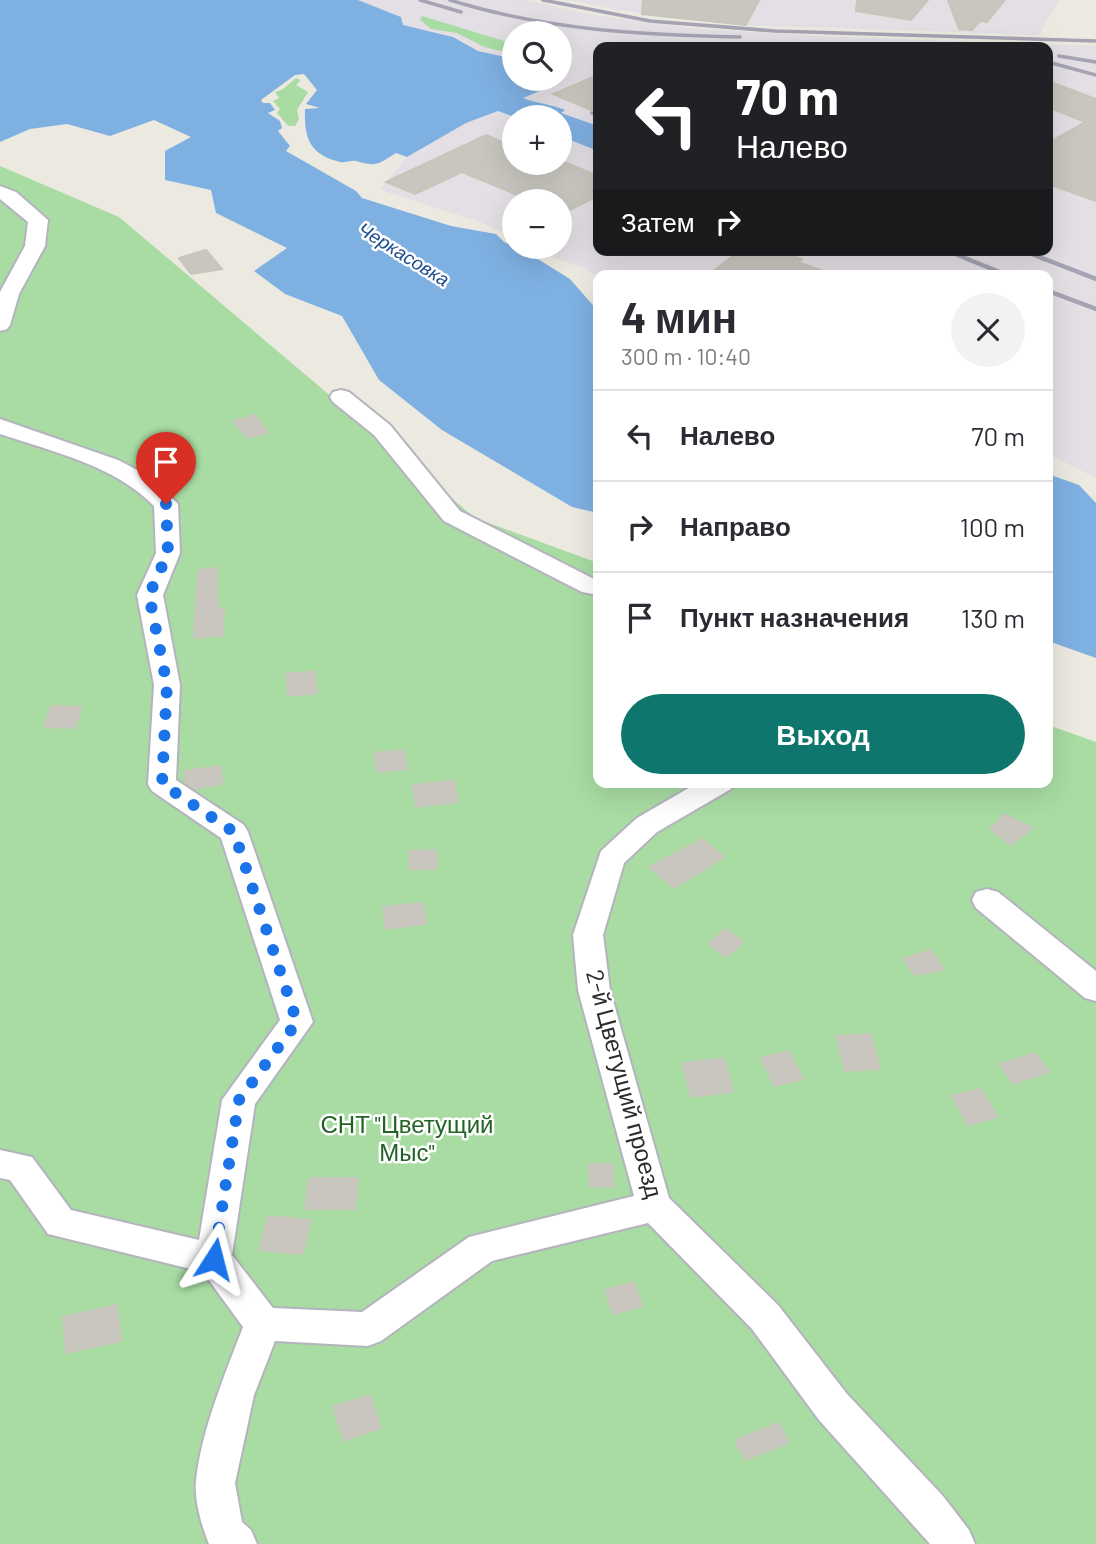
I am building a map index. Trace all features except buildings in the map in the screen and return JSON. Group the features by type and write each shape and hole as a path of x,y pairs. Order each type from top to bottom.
{"street":[{"path":"0,192 9,196 38,220 35,246 9,294 0,326"},
{"path":"341,397 383,430 452,516 593,587"},
{"path":"0,426 110,466 145,483 166,504 168,553 149,595 167,685 162,784 234,832 297,1022 239,1100 214,1259"},
{"name":"2-й Цветущий проезд","path":"711,788 647,825 611,858 587,935 594,990 654,1206 765,1317 833,1407 929,1510 955,1544"},
{"path":"987,900 1096,989"},
{"path":"0,1164 20,1167 60,1223 214,1259 263,1324"},
{"path":"263,1324 368,1329 482,1248 654,1206"},
{"path":"237,1544 224,1532 215,1483 235,1395 263,1324"}],"shaded area":[{"path":"358,0 528,0 593,15 692,28 984,42 593,42 593,124 572,117 572,105 542,105 522,98 539,91 572,91 572,21 502,21 502,56 478,51 439,33 403,25 401,17"},
{"path":"570,0 1059,0 1039,35 746,25 616,10"},
{"path":"1053,44 1096,46 1096,478 1053,456 1053,270 593,270 593,274 558,259 572,259 572,189 502,189 502,231 380,190 407,157 466,123 498,111 502,112 502,175 572,175 572,141 593,149 593,256 1053,256"}],"green space":[{"path":"422,16 502,40 502,51 484,47 457,33 431,29 420,20"},
{"path":"296,78 301,80 296,85 308,92 297,110 299,119 295,126 288,126 277,113 280,109 273,101 279,98 275,92"},
{"name":"СНТ \"Цветущий Мыс\"","path":"0,166 119,217 475,518 593,561 593,788 1053,788 1053,727 1096,742 1096,1544 0,1544"}],"water":[{"name":"Черкасовка","path":"0,0 358,0 401,17 403,25 453,37 478,51 502,56 502,91 540,91 523,98 547,105 502,105 502,112 498,111 466,123 407,157 396,153 377,164 340,162 315,150 307,136 305,109 320,108 306,104 317,90 304,74 295,75 261,100 263,103 270,103 275,110 268,113 280,121 282,128 278,131 290,146 286,151 356,191 362,198 451,226 496,234 502,240 502,259 538,259 570,279 593,305 593,512 572,507 442,430 379,380 342,316 285,294 254,271 287,248 216,213 211,190 165,180 165,151 191,137 154,120 110,136 67,124 30,129 0,142"},
{"path":"572,117 593,124 593,149 572,141"},
{"path":"1053,476 1079,485 1096,503 1096,658 1053,643"}],"railway":[{"path":"420,0 461,12"},
{"path":"450,0 521,18 594,29 740,37"},
{"path":"543,0 650,21 775,31 1096,41"},
{"path":"1059,56 1096,62"},
{"path":"1053,63 1096,75"},
{"path":"959,256 969,260"},
{"path":"1036,256 1046,260"},
{"path":"965,258 995,270"},
{"path":"1042,258 1096,279"},
{"path":"1053,293 1096,309"}],"route":[{"path":"166,504 168,553 149,595 167,685 162,784 234,832 244,869 297,1022 239,1100 214,1259"}]}
